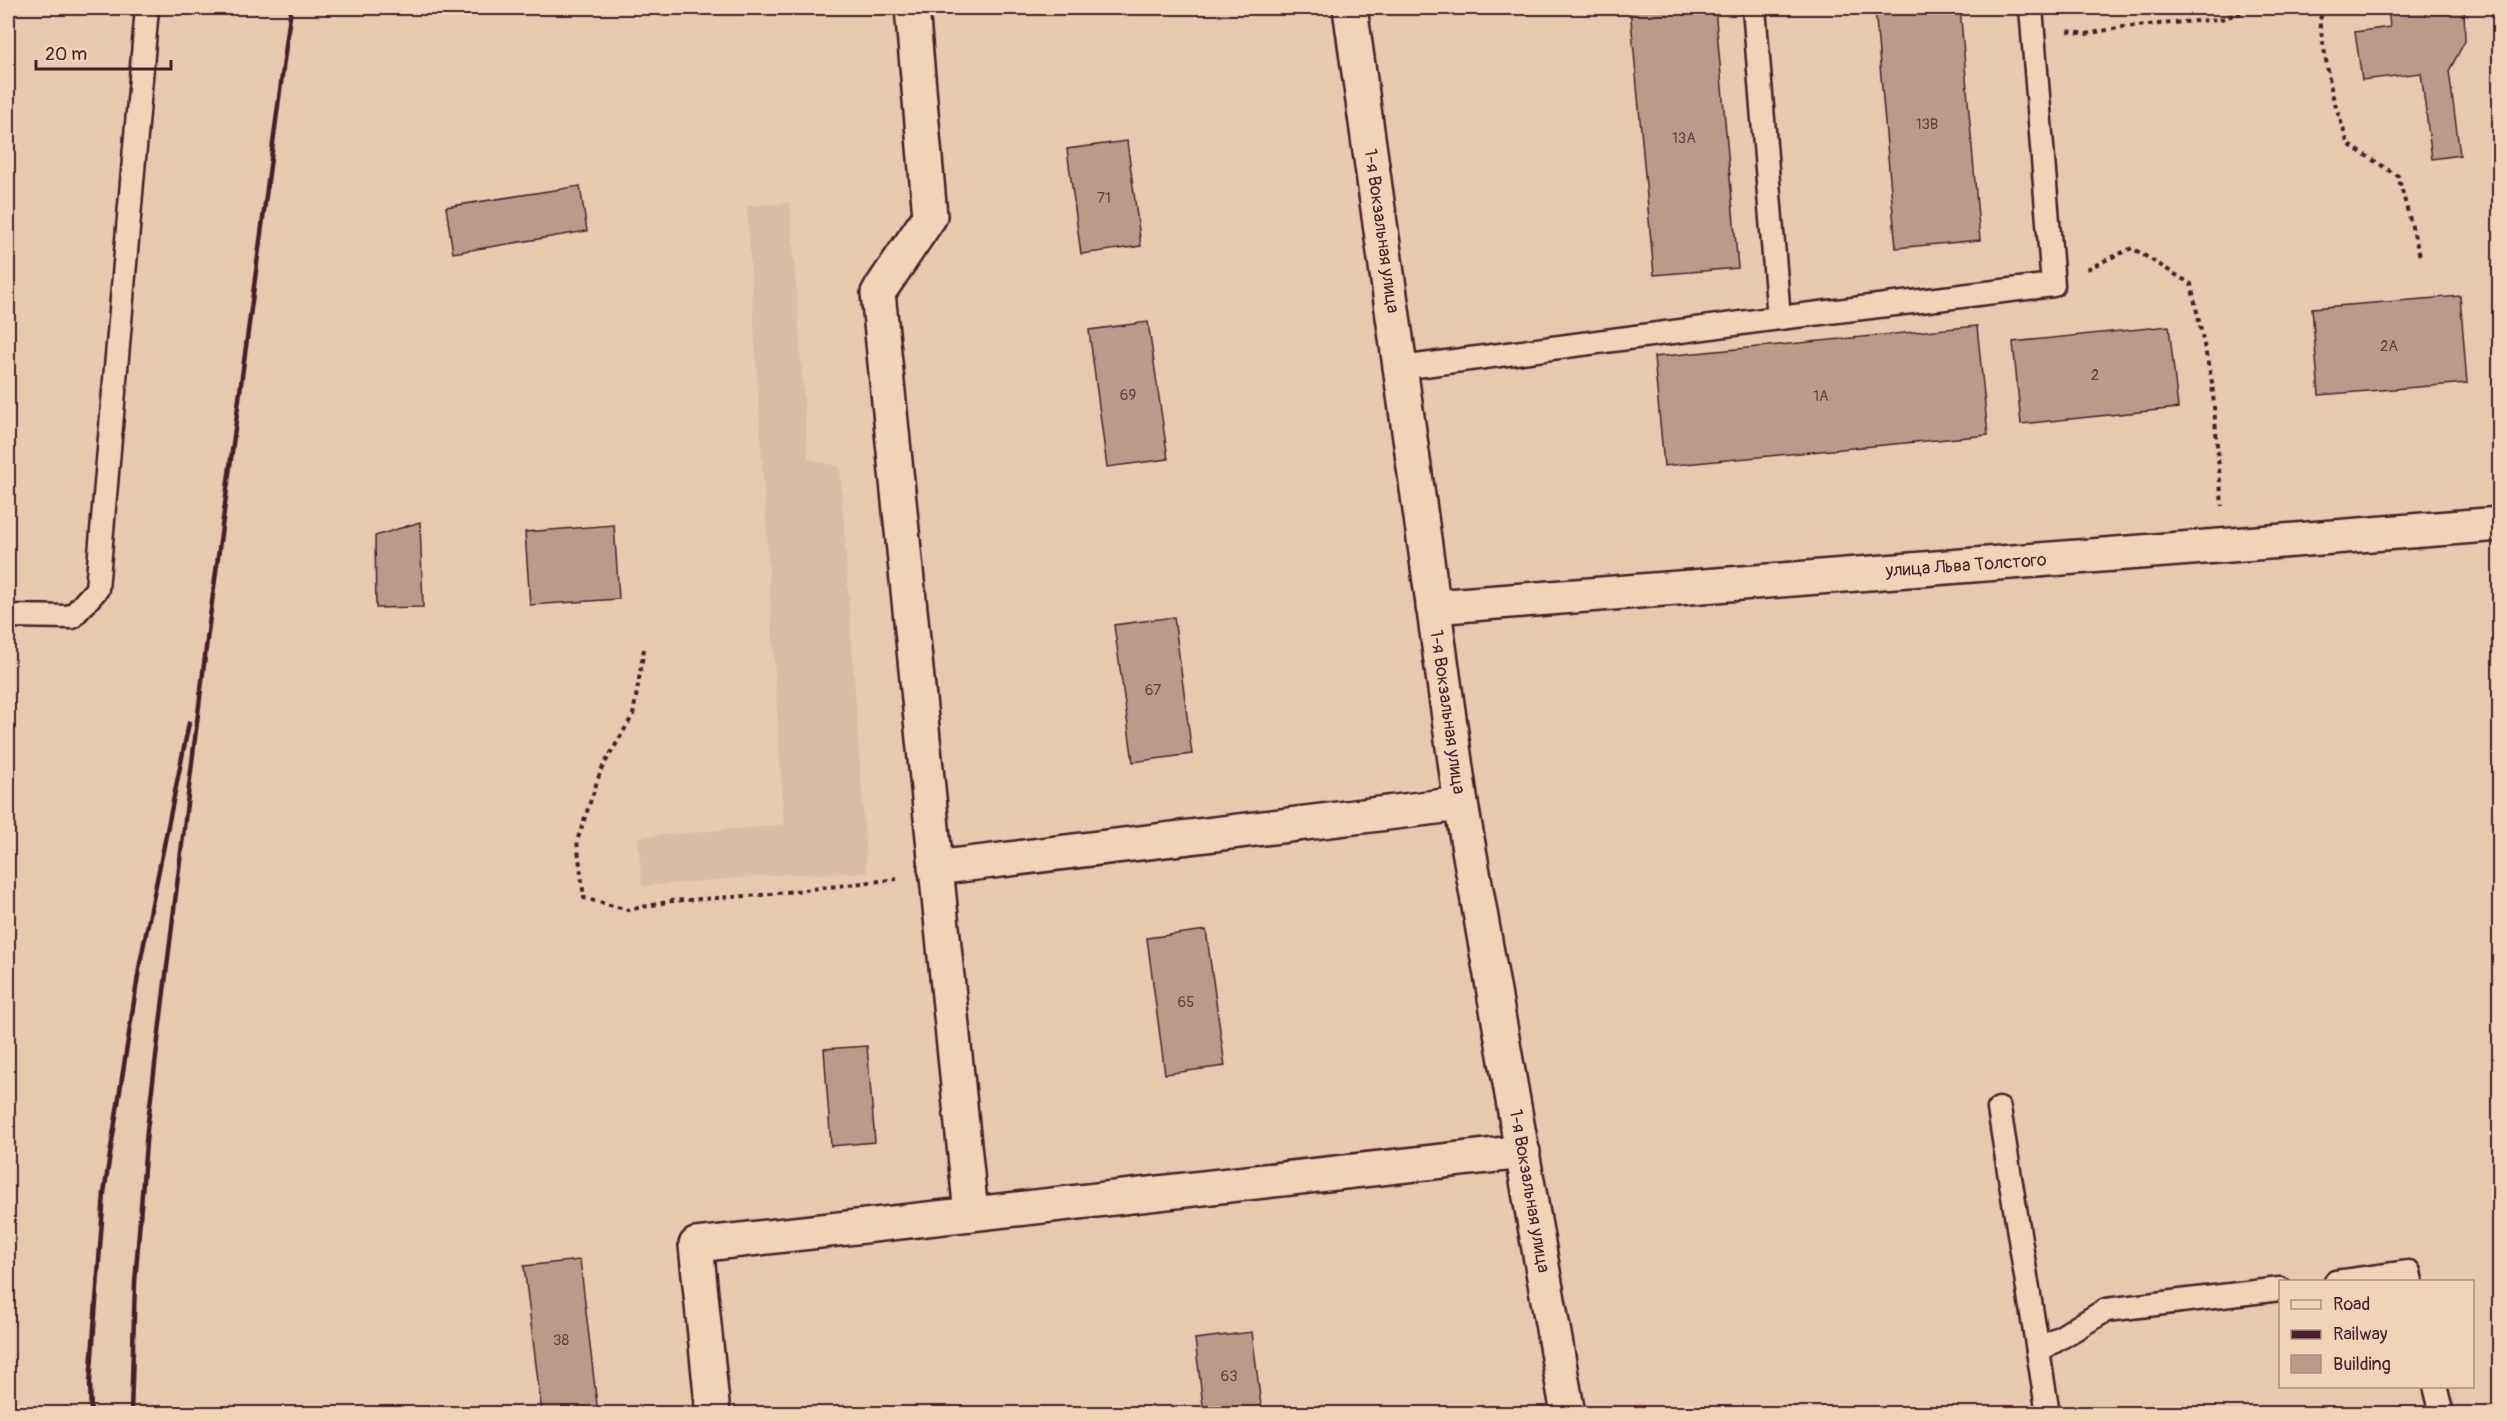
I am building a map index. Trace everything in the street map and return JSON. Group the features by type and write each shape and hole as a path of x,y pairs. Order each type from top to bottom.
{"street":[{"path":"912,8 930,216 878,293 971,1214"},
{"name":"1-я Вокзальная улица","path":"1350,8 1461,804 1568,1413"},
{"name":"улица Льва Толстого","path":"1433,607 2499,524"},
{"path":"935,868 1461,804"},
{"path":"712,1413 696,1245 1523,1152"}],"lane":[{"path":"8,616 72,617 98,589 147,8"},
{"path":"1754,8 1779,318"},
{"path":"1401,368 1779,318 2053,285 2031,15"},
{"path":"1999,1109 2048,1413"},
{"path":"2344,1280 2409,1272 2411,1280"},
{"path":"2038,1351 2106,1310 2279,1288"},
{"path":"2436,1388 2442,1413"}],"path":[{"path":"2031,15 2086,34 2123,27 2221,19 2256,8"},
{"path":"2327,8 2319,20 2332,93 2349,144 2398,176 2420,256"},
{"path":"2053,285 2132,248 2191,284 2212,382 2226,545"},
{"path":"645,648 633,715 601,770 577,841 584,898 628,910 672,901 761,895 904,878 935,868"}],"shaded area":[{"path":"790,203 808,459 840,467 867,873 788,874 642,886 638,837 784,825 747,206"}],"building":[{"path":"1630,8 1715,8 1738,268 1654,275"},
{"path":"1875,8 1960,8 1980,240 1896,248"},
{"path":"2388,8 2464,8 2465,41 2449,71 2460,155 2432,159 2421,73 2362,80 2355,32 2390,27"},
{"path":"1127,141 1141,246 1081,254 1067,149"},
{"path":"580,186 587,231 453,253 446,207"},
{"path":"2460,296 2467,383 2319,395 2312,308"},
{"path":"1148,322 1168,459 1107,467 1089,330"},
{"path":"1977,326 1988,435 1664,466 1654,357"},
{"path":"2169,326 2178,408 2021,424 2013,342"},
{"path":"420,522 423,607 376,608 375,536"},
{"path":"614,525 619,599 530,605 525,532"},
{"path":"1174,617 1192,754 1133,762 1114,625"},
{"path":"1206,930 1225,1066 1165,1074 1147,938"},
{"path":"867,1046 875,1142 831,1146 824,1049"},
{"path":"580,1260 598,1414 542,1414 524,1266"},
{"path":"1252,1332 1262,1414 1204,1414 1195,1339"}],"railway":[{"path":"131,1414 135,1283 147,1130 208,632 291,8"},
{"path":"91,1414 90,1383 104,1193 140,963 189,723"}]}
